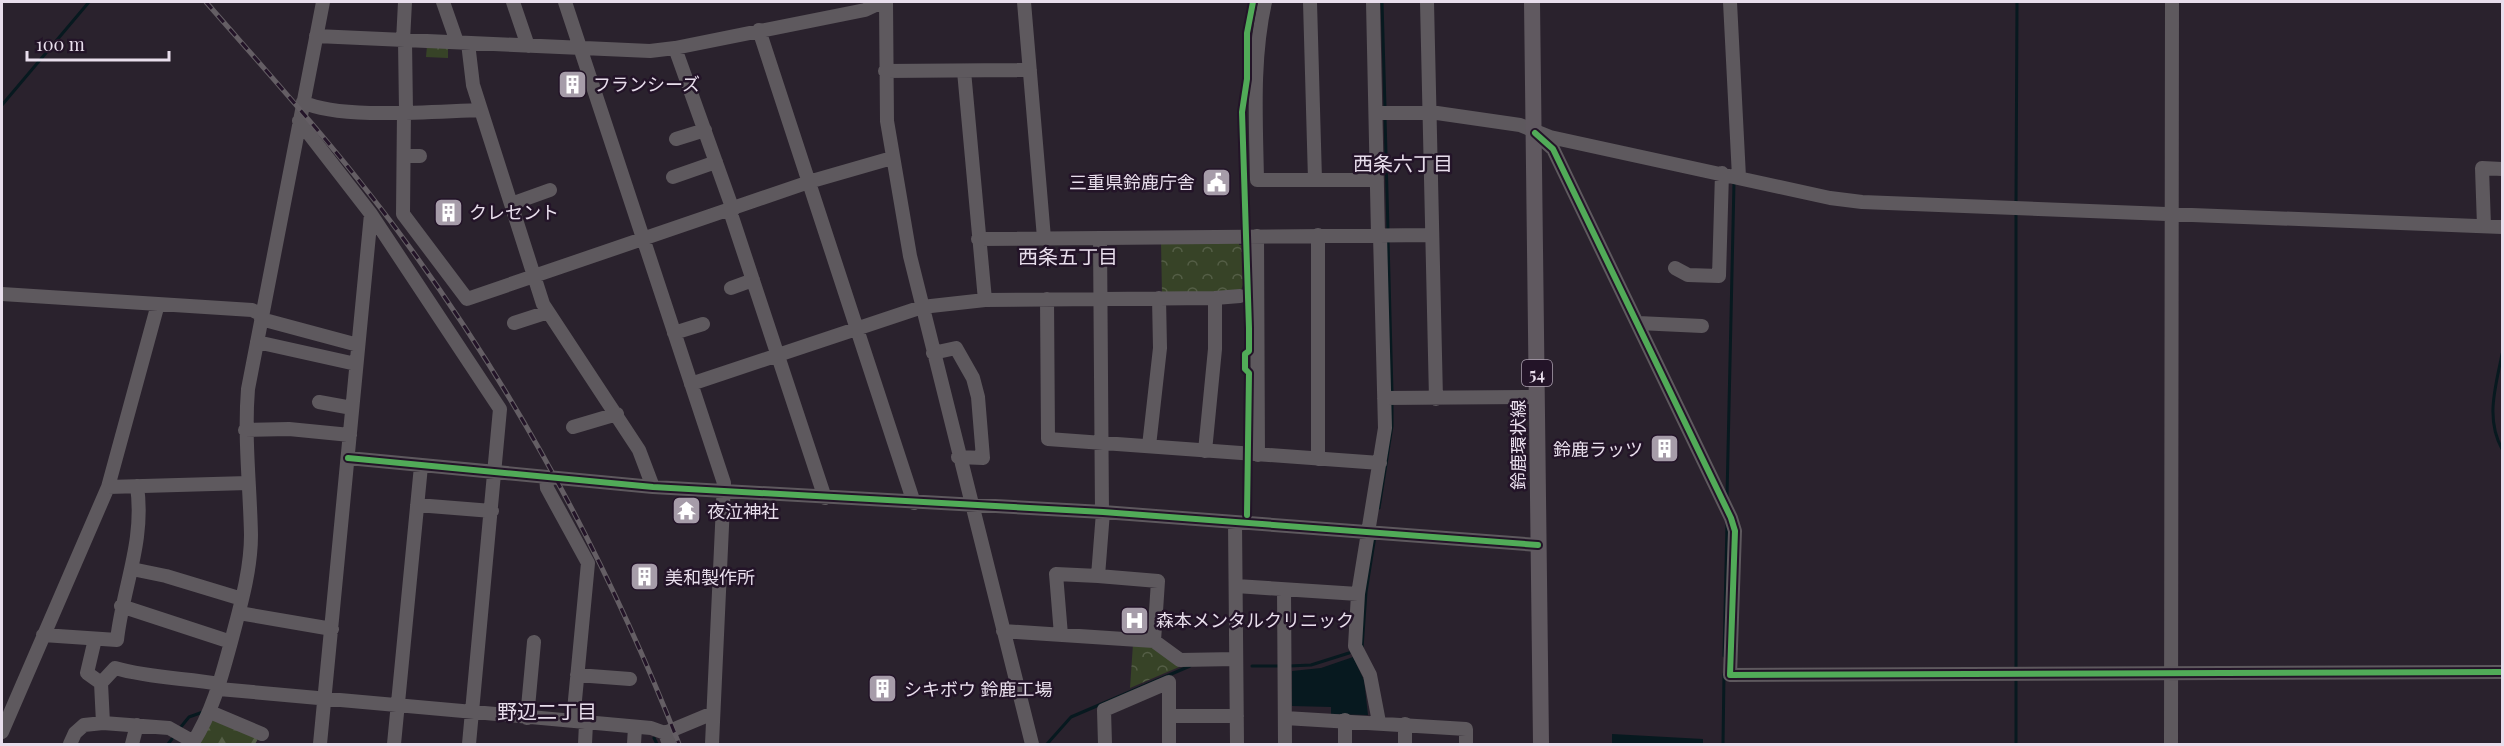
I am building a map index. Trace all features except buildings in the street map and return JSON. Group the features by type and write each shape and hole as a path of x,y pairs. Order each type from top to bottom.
{"main road":[{"name":"鈴鹿環状線","path":"1532,2 1541,744"}],"street":[{"path":"70,744 75,733 84,725 104,723 169,728 193,743 210,712 219,686 241,606 251,536 245,430 248,388 323,2"},
{"path":"405,2 403,214 467,299 808,183 892,158"},
{"path":"443,2 462,43 473,85 543,304 639,450 653,487"},
{"path":"513,2 528,46"},
{"path":"565,2 691,384 724,492 712,744"},
{"path":"316,36 623,51 675,48 884,2 886,110 892,158 922,307 1032,744"},
{"path":"1024,2 1044,238"},
{"path":"1265,2 1258,33 1256,61 1257,180 1377,180"},
{"path":"1310,2 1315,180"},
{"path":"1373,2 1382,113 1377,180 1389,398 1380,463 1375,532 1358,594 1355,646 1370,675 1379,722"},
{"path":"1427,2 1436,399"},
{"path":"1675,268 1688,275 1719,276 1732,176 1730,2"},
{"path":"2171,744 2172,2"},
{"path":"759,30 914,503"},
{"path":"675,48 716,162 825,498"},
{"path":"964,70 978,239 986,300"},
{"path":"885,71 1030,70"},
{"path":"303,102 315,108 381,113 481,110"},
{"path":"1382,113 1430,112 1520,125 1535,133 1553,149 1730,515 1735,531 1730,675 2171,671 2502,672"},
{"path":"299,121 371,214 500,409 469,744"},
{"path":"676,139 705,130"},
{"path":"1535,133 1830,198 1862,202 2502,227"},
{"path":"404,156 420,156"},
{"path":"674,177 716,162"},
{"path":"2484,226 2482,168 2502,168"},
{"path":"512,204 550,190"},
{"path":"320,744 371,214"},
{"path":"1318,235 1318,459"},
{"path":"978,239 1432,235"},
{"path":"1257,236 1258,455"},
{"path":"1098,576 1103,512 1100,238"},
{"path":"731,288 753,280"},
{"path":"2,294 252,310 261,317 358,345"},
{"path":"691,384 922,307 986,300 1240,296"},
{"path":"1149,446 1160,348 1159,298"},
{"path":"1205,451 1215,349 1215,298"},
{"path":"1047,299 1048,440 1380,463"},
{"path":"2,732 108,487 158,304"},
{"path":"514,323 548,312"},
{"path":"1638,322 1702,326"},
{"path":"674,333 703,324"},
{"path":"257,342 356,364"},
{"path":"933,353 956,348 973,378 978,397 982,458 958,457"},
{"path":"1389,398 1538,397"},
{"path":"319,402 352,408"},
{"path":"573,427 617,414"},
{"path":"245,430 289,429 350,435"},
{"path":"348,458 653,487 1103,512 1538,545"},
{"path":"394,744 421,466"},
{"path":"546,477 547,488 588,563 577,675 579,722 585,744"},
{"path":"108,487 248,483"},
{"path":"43,635 117,640 127,577 132,569 139,535 137,486"},
{"path":"417,505 492,511"},
{"path":"1235,522 1237,744"},
{"path":"132,569 166,576 241,606 332,629"},
{"path":"1061,634 1056,574 1098,576 1158,581 1154,641"},
{"path":"1236,586 1358,594"},
{"path":"1284,590 1285,744"},
{"path":"121,606 231,642"},
{"path":"1003,631 1154,641 1180,660 1236,659"},
{"path":"95,639 87,674 100,683 104,723"},
{"path":"527,718 534,642"},
{"path":"100,683 115,668 149,678 179,678 219,686 325,699 651,728 667,739 713,713"},
{"path":"577,675 630,679"},
{"path":"1105,744 1104,710 1169,682 1169,744"},
{"path":"210,712 262,734"},
{"path":"1169,716 1237,716"},
{"path":"1285,718 1466,729 1466,744"},
{"path":"1345,720 1345,744"},
{"path":"1405,724 1405,744"},
{"path":"132,744 138,725"},
{"path":"633,744 635,727"}],"green space":[{"path":"427,46 448,47 448,58 426,57"},
{"path":"1239,240 1239,245 1243,245 1245,279 1240,293 1162,294 1161,241"},
{"path":"1133,644 1156,646 1179,663 1179,667 1130,688"},
{"path":"210,719 258,739 255,744 196,744"}],"shaded area":[{"path":"1353,657 1364,680 1368,715 1331,714 1331,707 1292,706 1292,671 1321,668"},
{"path":"1612,734 1703,739 1703,744 1612,744"}],"waterway":[{"path":"2,105 89,2"},
{"path":"1382,2 1385,108"},
{"path":"2016,203 2017,2"},
{"path":"1385,117 1388,231"},
{"path":"1727,497 1734,182"},
{"path":"2016,212 2016,671"},
{"path":"1388,240 1392,393"},
{"path":"2502,354 2493,402 2494,426 2502,449"},
{"path":"1379,508 1392,426 1392,402"},
{"path":"1724,656 1727,524"},
{"path":"1362,648 1366,592 1375,536"},
{"path":"1289,666 1311,665 1349,653"},
{"path":"1047,744 1071,717 1190,666"},
{"path":"1252,666 1279,666"},
{"path":"1723,744 1724,674"},
{"path":"2016,677 2016,744"},
{"path":"180,728 189,717 203,712"},
{"path":"654,738 657,744"},
{"path":"168,744 172,739"}],"railway":[{"path":"206,2 360,182 408,245 488,363 560,486 592,549 623,613 679,744"}],"cycle path":[{"path":"1247,515 1249,373 1245,369 1245,354 1249,351 1249,328 1242,112 1247,79 1247,33 1253,2"},
{"path":"1535,133 1553,149 1731,518 1735,531 1730,675 2502,672"},
{"path":"348,458 653,487 1103,512 1538,545"}],"place":[{"name":"フランシーズ","path":"572,84"},
{"name":"三重県鈴鹿庁舎","path":"1216,182"},
{"name":"クレセント","path":"448,212"},
{"name":"鈴鹿ラッツ","path":"1664,449"},
{"name":"夜泣神社","path":"686,511"},
{"name":"美和製作所","path":"644,577"},
{"name":"森本メンタルクリニック","path":"1135,620"},
{"name":"シキボウ 鈴鹿工場","path":"883,689"}],"district":[{"name":"西条六丁目","path":"1403,162"},
{"name":"西条五丁目","path":"1068,255"},
{"name":"野辺二丁目","path":"547,710"}]}
